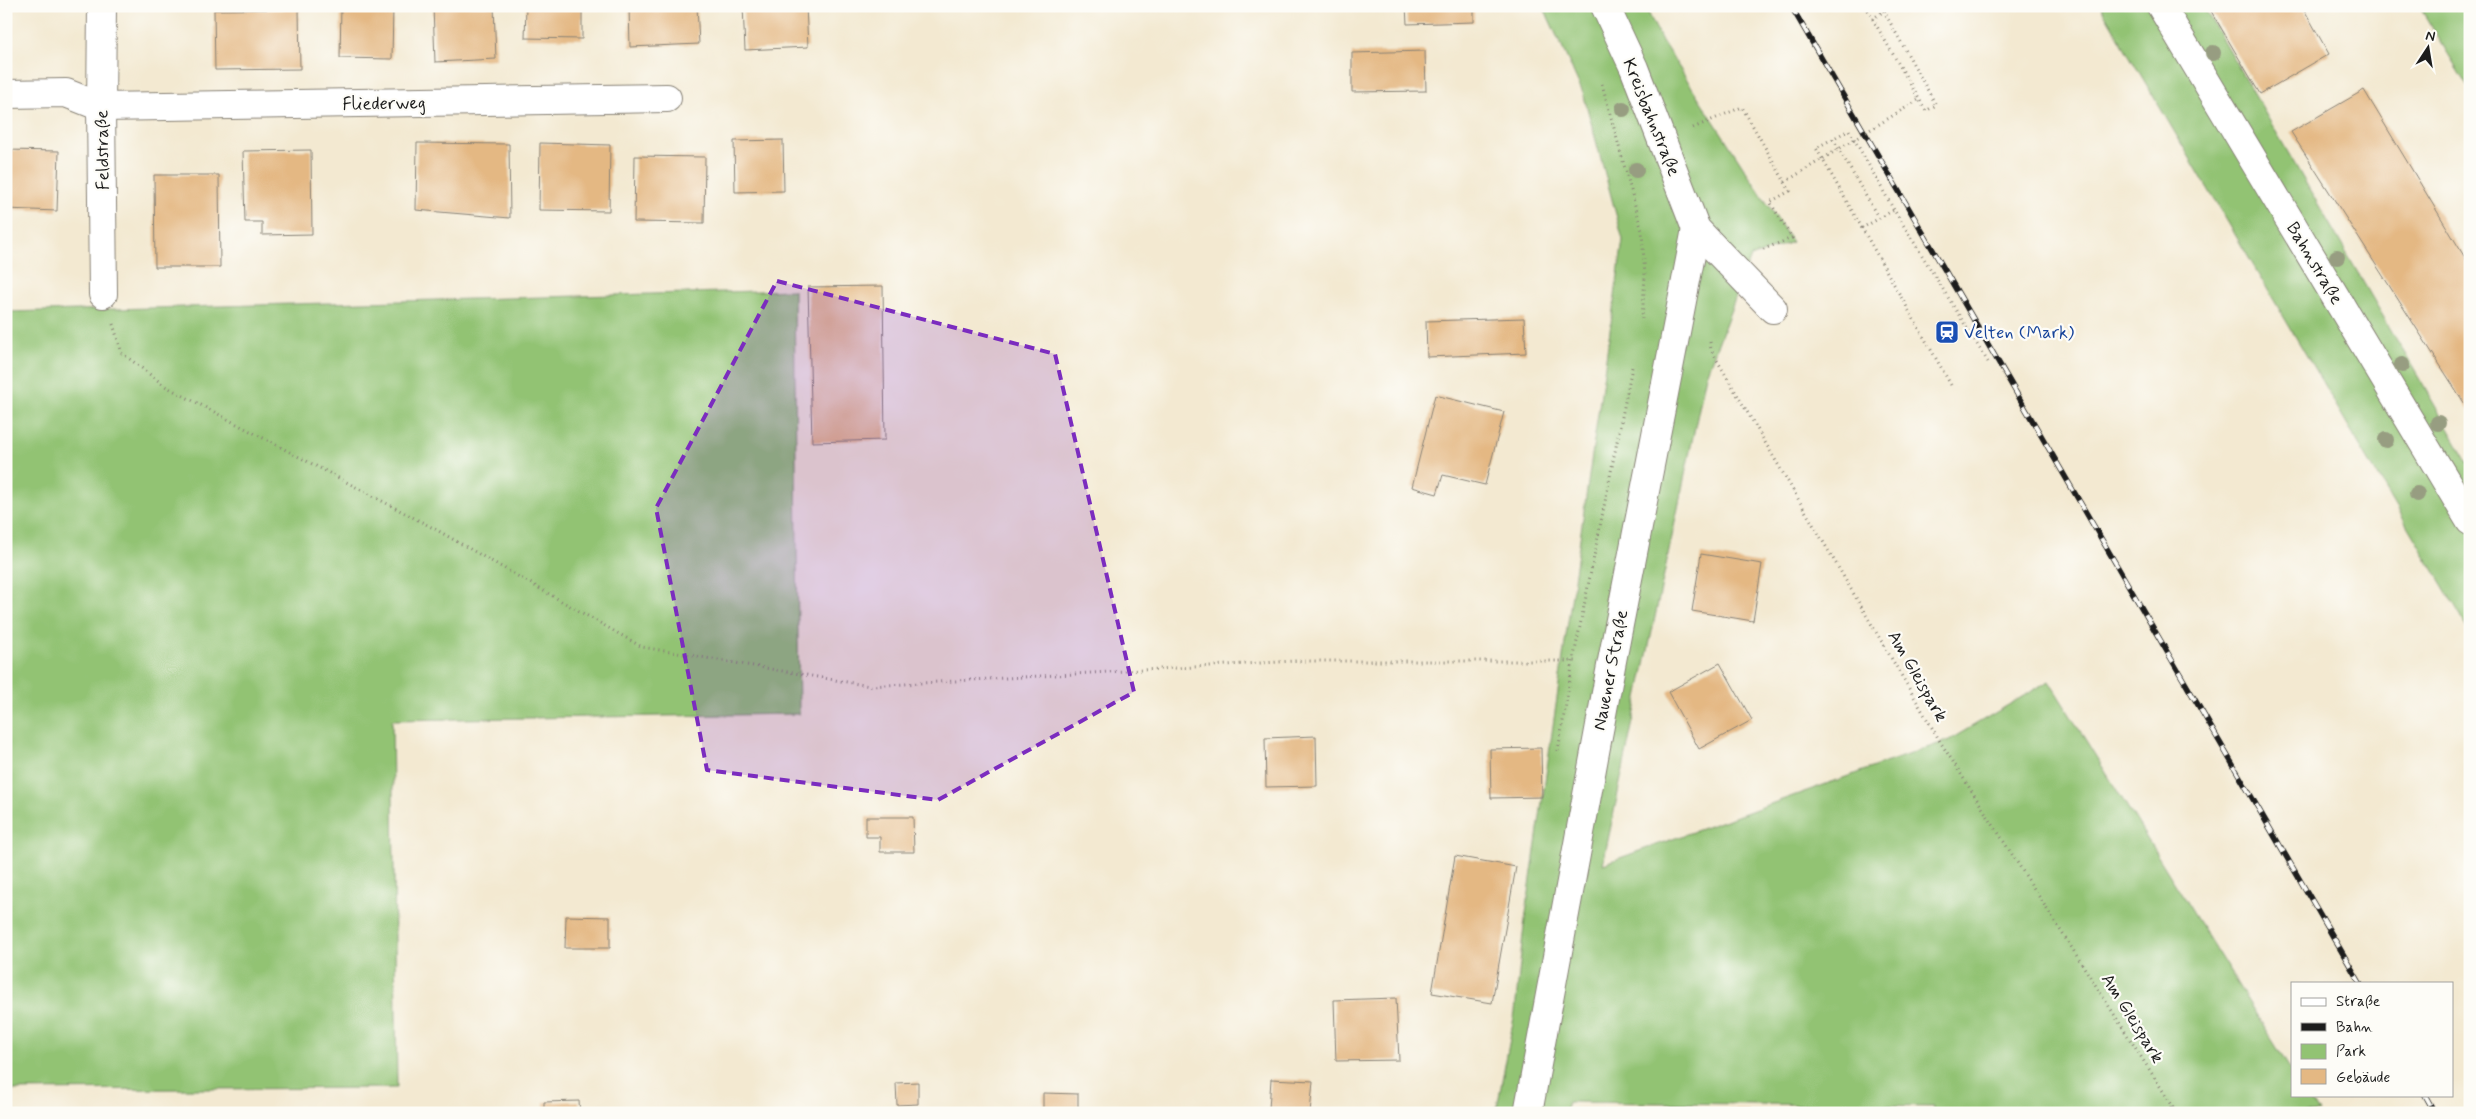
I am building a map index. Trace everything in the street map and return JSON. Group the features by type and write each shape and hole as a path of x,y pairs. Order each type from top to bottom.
{"street":[{"name":"Feldstraße","path":"102,6 103,294"},
{"name":"Kreisbahnstraße","path":"1605,6 1634,68 1696,228"},
{"name":"Bahnstraße","path":"2160,6 2470,521"},
{"path":"6,94 66,93 101,107"},
{"name":"Fliederweg","path":"101,107 667,98"},
{"path":"1696,228 1773,309"},
{"name":"Nauener Straße","path":"1528,1113 1610,666 1696,228"}],"path":[{"path":"1865,6 1926,111 1936,105 1881,6"},
{"path":"1872,18 1892,6"},
{"path":"1601,81 1642,231 1645,276 1642,326"},
{"path":"1785,182 1920,99"},
{"path":"1687,131 1742,107 1790,191 1770,202 1792,238 1760,251"},
{"path":"1951,385 1816,148 1849,130 1894,210 1988,362"},
{"path":"1833,139 1878,217"},
{"path":"1862,228 1878,217 1894,210"},
{"path":"103,294 122,353 165,386 435,529 642,647 870,686 1295,661 1573,661 1610,666"},
{"name":"Am Gleispark","path":"1710,340 1711,350 1942,743 2177,1113"},
{"path":"1558,756 1573,661 1633,363"},
{"path":"2171,1104 2171,1113"}],"highlighted area":[{"path":"777,281 1055,354 1134,692 938,800 707,770 656,508"}],"green space":[{"path":"1543,6 1645,6 1662,41 1792,242 1751,257 1706,375 1603,864 1949,740 2049,681 2291,1070 2291,1096 2308,1096 2318,1113 1933,1113 1934,1106 1568,1102 1565,1113 1496,1113 1515,1012 1523,934 1623,240 1583,93"},
{"path":"2100,6 2203,6 2470,466 2470,632"},
{"path":"2419,6 2470,6 2470,90"},
{"path":"794,290 799,714 392,720 397,1088 6,1090 6,312"}],"building":[{"path":"341,6 393,6 392,59 340,58"},
{"path":"433,6 494,6 496,59 435,62"},
{"path":"526,6 582,6 582,39 525,38"},
{"path":"629,6 697,6 699,44 630,47"},
{"path":"743,6 806,6 808,47 745,50"},
{"path":"1406,6 1474,6 1474,22 1407,24"},
{"path":"2208,6 2302,6 2329,54 2260,94"},
{"path":"299,9 300,69 215,70 214,10"},
{"path":"1425,51 1426,91 1352,92 1352,53"},
{"path":"2364,90 2470,266 2470,412 2291,132"},
{"path":"783,140 784,191 735,192 734,141"},
{"path":"417,143 509,144 510,218 416,210"},
{"path":"540,143 610,145 609,211 539,210"},
{"path":"6,150 59,151 57,211 6,209"},
{"path":"311,150 312,234 262,235 262,222 245,222 243,151"},
{"path":"635,156 705,157 704,223 634,222"},
{"path":"154,175 219,175 220,267 155,267"},
{"path":"883,286 885,440 812,442 808,287"},
{"path":"1524,318 1526,353 1427,357 1426,321"},
{"path":"1435,395 1504,412 1485,485 1443,475 1437,494 1412,487"},
{"path":"1701,554 1762,564 1753,621 1692,611"},
{"path":"1720,663 1752,720 1699,749 1668,692"},
{"path":"1316,736 1317,786 1266,787 1265,738"},
{"path":"1541,748 1542,797 1491,798 1490,749"},
{"path":"866,817 913,817 914,852 880,852 880,837 866,837"},
{"path":"1455,856 1516,867 1492,1003 1432,993"},
{"path":"566,916 610,917 610,948 565,948"},
{"path":"1396,998 1399,1060 1336,1061 1334,1000"},
{"path":"1271,1079 1313,1081 1310,1113 1287,1113 1288,1109 1269,1109"},
{"path":"918,1082 918,1104 897,1105 896,1083"},
{"path":"1043,1093 1078,1094 1078,1113 1043,1113"},
{"path":"579,1101 580,1113 544,1113 544,1102"},
{"path":"1661,1109 1749,1110 1749,1113 1661,1113"}],"railway":[{"path":"1791,6 2359,982"},
{"path":"2426,1096 2435,1113"}],"place":[{"name":"Velten (Mark)","path":"1947,332"}]}
